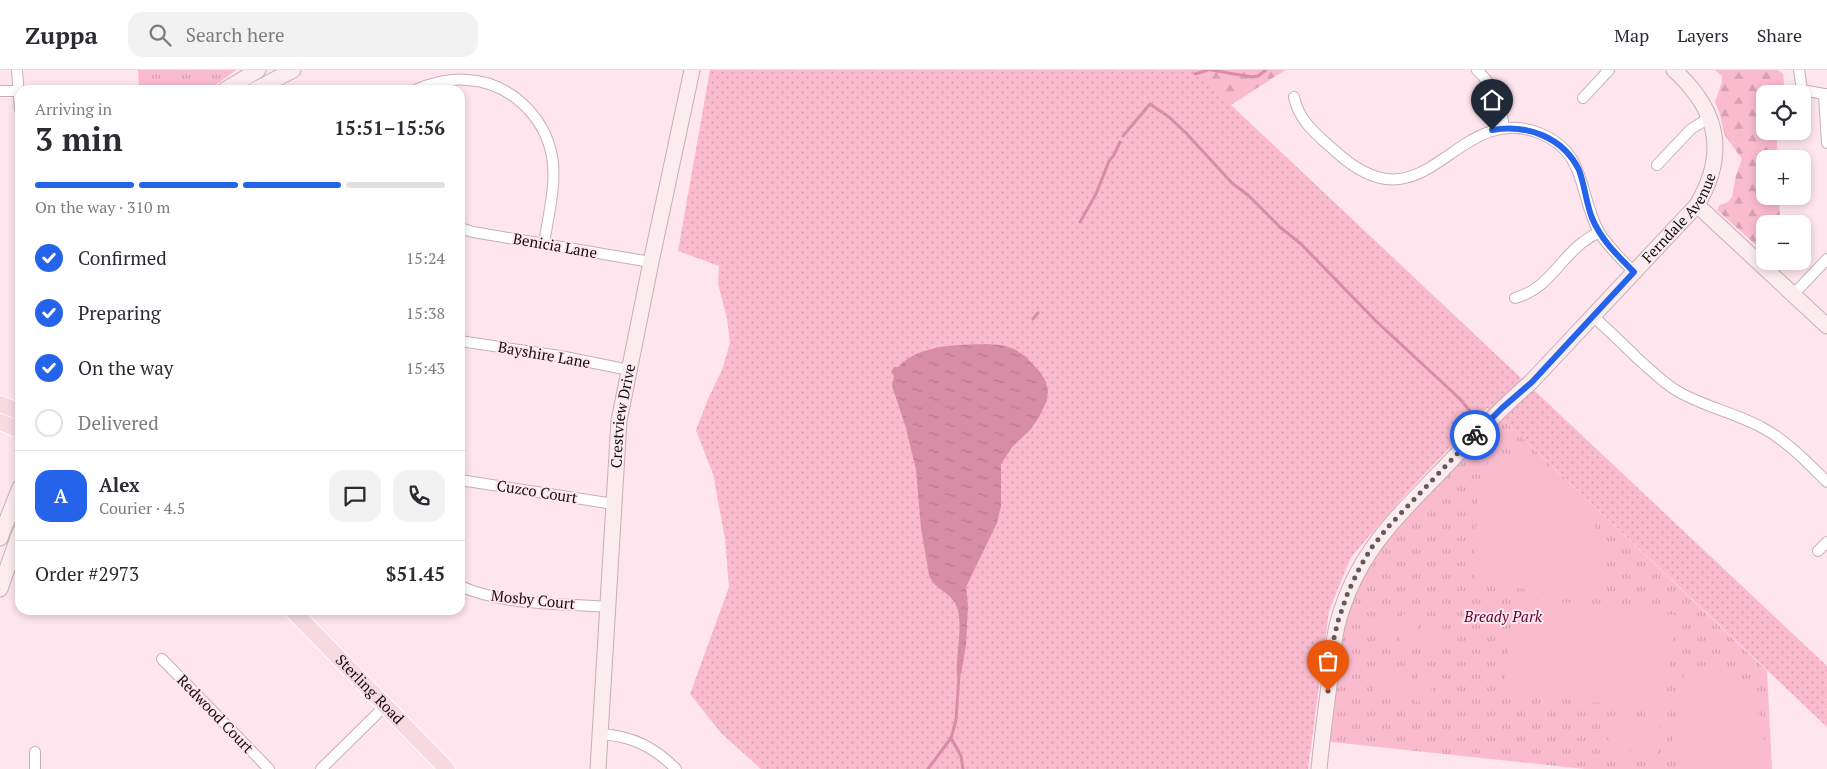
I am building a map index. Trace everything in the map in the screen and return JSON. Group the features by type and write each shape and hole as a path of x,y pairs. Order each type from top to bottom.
{"main road":[{"path":"0,404 15,410"},
{"path":"0,422 15,428"},
{"name":"Sterling Road","path":"297,615 447,769"}],"street":[{"path":"17,70 18,85"},
{"path":"233,85 258,70"},
{"path":"265,85 293,70"},
{"name":"Crestview Drive","path":"598,769 619,421 692,70"},
{"path":"1477,70 1490,84 1497,96 1504,128"},
{"path":"1583,98 1609,70"},
{"name":"Ferndale Avenue","path":"1319,769 1333,642 1353,581 1372,547 1388,527 1473,437 1532,382 1697,205 1710,178 1714,162 1713,131 1703,102 1697,93 1674,70"},
{"path":"1799,70 1802,90 1826,94 1827,143"},
{"path":"430,85 453,80 481,82 508,93 530,111 541,127 552,156 553,183 544,244"},
{"path":"0,91 15,90"},
{"path":"1294,97 1301,116 1307,125 1349,164 1361,172 1385,179 1414,176 1427,170 1480,135 1504,128 1526,129 1539,133 1561,147 1578,169 1593,218 1600,232 1608,246 1634,272"},
{"path":"1657,165 1691,129 1709,118"},
{"path":"1697,205 1827,326"},
{"name":"Benicia Lane","path":"465,229 651,262"},
{"path":"1515,298 1533,292 1582,242 1600,232"},
{"path":"1793,295 1827,259"},
{"path":"1592,316 1670,386 1701,403 1746,419 1763,428 1795,451 1827,482"},
{"name":"Bayshire Lane","path":"465,341 560,356 629,370"},
{"name":"Cuzco Court","path":"465,481 614,504"},
{"path":"0,538 15,500"},
{"path":"1818,551 1827,542"},
{"path":"0,589 15,546"},
{"name":"Mosby Court","path":"465,588 506,600 608,607"},
{"name":"Redwood Court","path":"162,659 269,769"},
{"path":"320,769 385,706"},
{"path":"601,734 626,737 640,742 664,757 676,769"},
{"path":"35,752 35,769"}],"green space":[{"path":"138,70 236,70 216,85 139,85"},
{"path":"710,70 1285,70 1231,105 1827,666 1827,727 1496,413 1487,408 1406,494 1351,557 1329,611 1308,769 761,769 721,733 690,694 729,587 725,539 713,474 696,430 722,370 730,343 727,318 718,284 719,266 678,251"},
{"path":"1194,70 1285,70 1231,104"},
{"path":"1715,70 1778,70 1783,74 1784,85 1756,85 1756,140 1777,140 1777,150 1756,150 1756,205 1779,205 1780,215 1756,215 1756,245 1717,210 1720,205 1728,202 1732,197 1736,175 1742,159 1724,134 1720,114 1715,102 1722,82 1722,76"},
{"name":"Bready Park","path":"1496,413 1767,671 1772,769 1585,769 1322,741 1333,643 1363,563"},
{"path":"1492,453 1511,455 1529,461 1547,471 1576,498 1596,531 1601,549 1603,568 1602,599 1486,584 1477,581 1474,576 1478,490"},
{"path":"1515,597 1675,615 1664,710 1504,692"},
{"path":"1382,612 1398,613 1394,647 1379,645"},
{"path":"1403,614 1418,616 1415,649 1399,647"},
{"path":"1424,616 1439,618 1436,651 1420,650"},
{"path":"1377,663 1392,665 1389,699 1373,697"},
{"path":"1398,666 1413,668 1409,701 1394,699"},
{"path":"1687,667 1708,670 1728,679 1737,685 1752,701 1759,717 1764,737 1767,757 1766,769 1732,767 1714,769 1678,765 1672,750 1672,741 1683,678"},
{"path":"1418,668 1434,670 1430,703 1414,701"},
{"path":"1610,719 1632,721 1629,759 1607,757"},
{"path":"1637,722 1660,723 1657,760 1634,758"}],"water":[{"path":"986,344 1002,345 1014,349 1025,356 1041,373 1046,382 1048,392 1047,400 1039,417 1031,429 1013,446 1001,464 1001,506 997,523 966,587 968,605 966,645 961,674 957,676 960,628 958,610 952,599 934,584 929,575 921,528 916,470 906,428 892,386 894,376 891,372 894,367 898,367 907,359 928,350 939,347"}],"waterway":[{"path":"1195,74 1208,70"},
{"path":"1211,70 1252,77 1258,76 1266,70"},
{"path":"1123,136 1150,104 1169,117 1232,183 1249,196 1280,227 1301,244 1377,322 1459,398 1476,418"},
{"path":"1080,222 1096,194 1109,161 1120,142"},
{"path":"1033,319 1038,313"},
{"path":"928,769 951,738 956,720 959,675"},
{"path":"951,738 961,756 963,769"}],"way so far":[{"path":"1328,691 1333,642 1338,621 1348,592 1360,567 1372,547 1388,527 1475,435"}],"route":[{"path":"1475,435 1532,382 1634,272 1608,246 1600,232 1593,218 1578,169 1571,157 1561,147 1539,133 1514,128 1492,130"}]}
